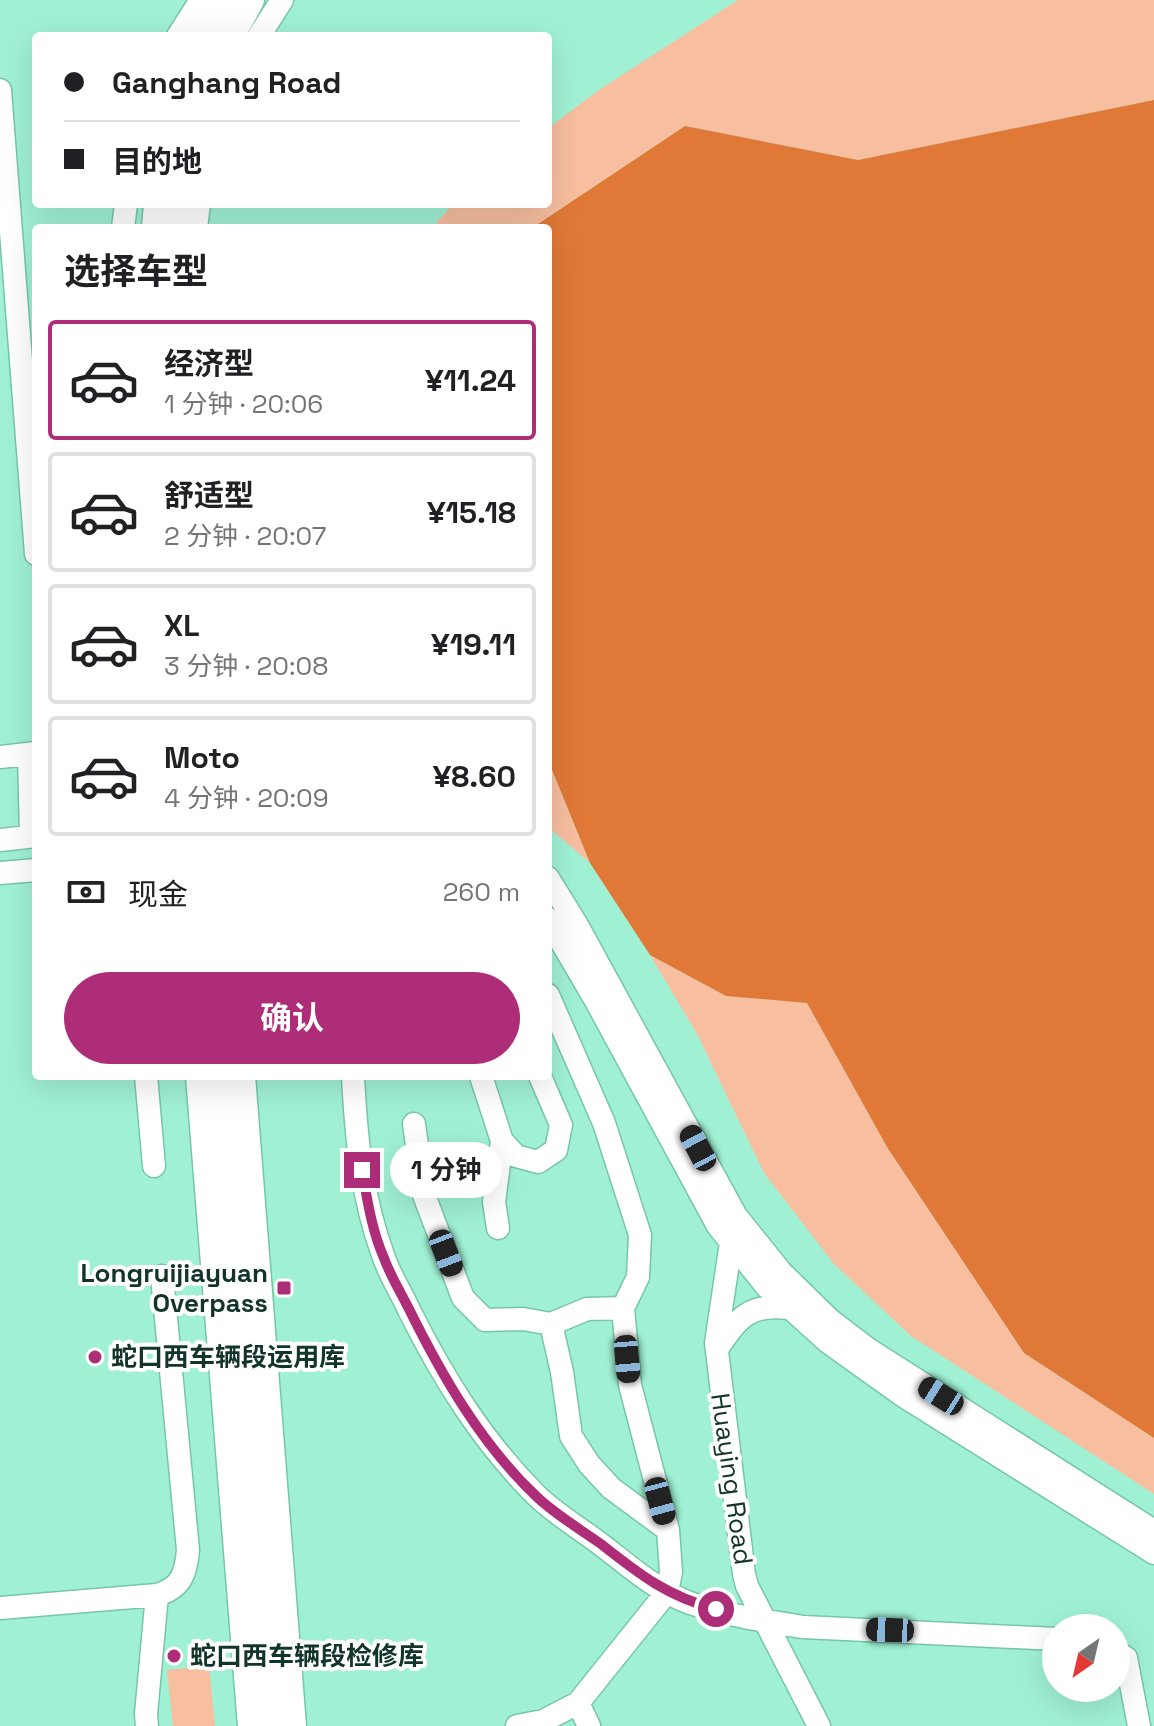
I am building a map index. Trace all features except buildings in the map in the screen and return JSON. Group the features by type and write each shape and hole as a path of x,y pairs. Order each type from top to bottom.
{"main road":[{"path":"205,32 222,0"},
{"path":"232,32 250,0"},
{"path":"214,1080 269,1726"},
{"path":"241,1080 292,1726"}],"street":[{"path":"181,32 201,0"},
{"path":"262,32 282,0"},
{"path":"0,90 32,502"},
{"path":"0,757 32,753"},
{"path":"0,840 32,836"},
{"path":"0,873 32,870"},
{"path":"552,884 736,1216 781,1272 830,1320 868,1349 1154,1531"},
{"path":"552,926 596,1001 691,1181 731,1245 789,1308 828,1342 905,1397 1154,1553"},
{"path":"517,1726 543,1721 578,1703 667,1592 671,1572 668,1530 630,1385 623,1308 638,1277 640,1235 604,1123 552,1004"},
{"path":"146,1080 154,1166"},
{"path":"197,1080 249,1726"},
{"path":"251,1080 303,1726"},
{"path":"353,1080 357,1139 371,1215 383,1257 434,1359 465,1410 538,1498 667,1592 689,1602 803,1627 1042,1638"},
{"path":"482,1080 502,1141 516,1156 538,1162 556,1150 561,1125 542,1080"},
{"path":"414,1124 424,1195 463,1298 485,1320 523,1319 551,1324 587,1309 623,1308"},
{"path":"498,1228 494,1202 502,1141"},
{"name":"Huaying Road","path":"736,1216 716,1351 744,1574 747,1586 819,1726"},
{"path":"0,1608 157,1595 175,1587 187,1571 188,1550 162,1276"},
{"path":"716,1351 734,1325 751,1311 763,1307 789,1308"},
{"path":"551,1324 571,1436 589,1464 611,1488 668,1530"},
{"path":"147,1726 157,1595"},
{"path":"1130,1690 1139,1726"},
{"path":"578,1703 589,1726"}],"shaded area":[{"path":"738,0 1154,0 1154,100 858,160 685,126 538,224 436,224 450,208 552,208 552,125 599,90"},
{"path":"1154,100 1154,1438 1024,1353 887,1147 807,1003 726,996 650,955 590,863 552,770 552,224 538,224 685,126 858,160"},
{"path":"552,770 590,863 552,830"},
{"path":"650,955 726,996 807,1003 887,1147 1024,1353 1154,1438 1154,1494 911,1336 834,1264 764,1173 697,1034"},
{"path":"209,1666 215,1726 173,1726 167,1670"}],"place":[{"name":"Longruijiayuan Overpass","path":"284,1288"},
{"name":"蛇口西车辆段运用库","path":"95,1357"},
{"name":"蛇口西车辆段检修库","path":"174,1656"}],"route":[{"path":"362,1170 367,1201 383,1257 434,1359 465,1410 499,1456 538,1498 640,1574 667,1592 716,1609"}]}
